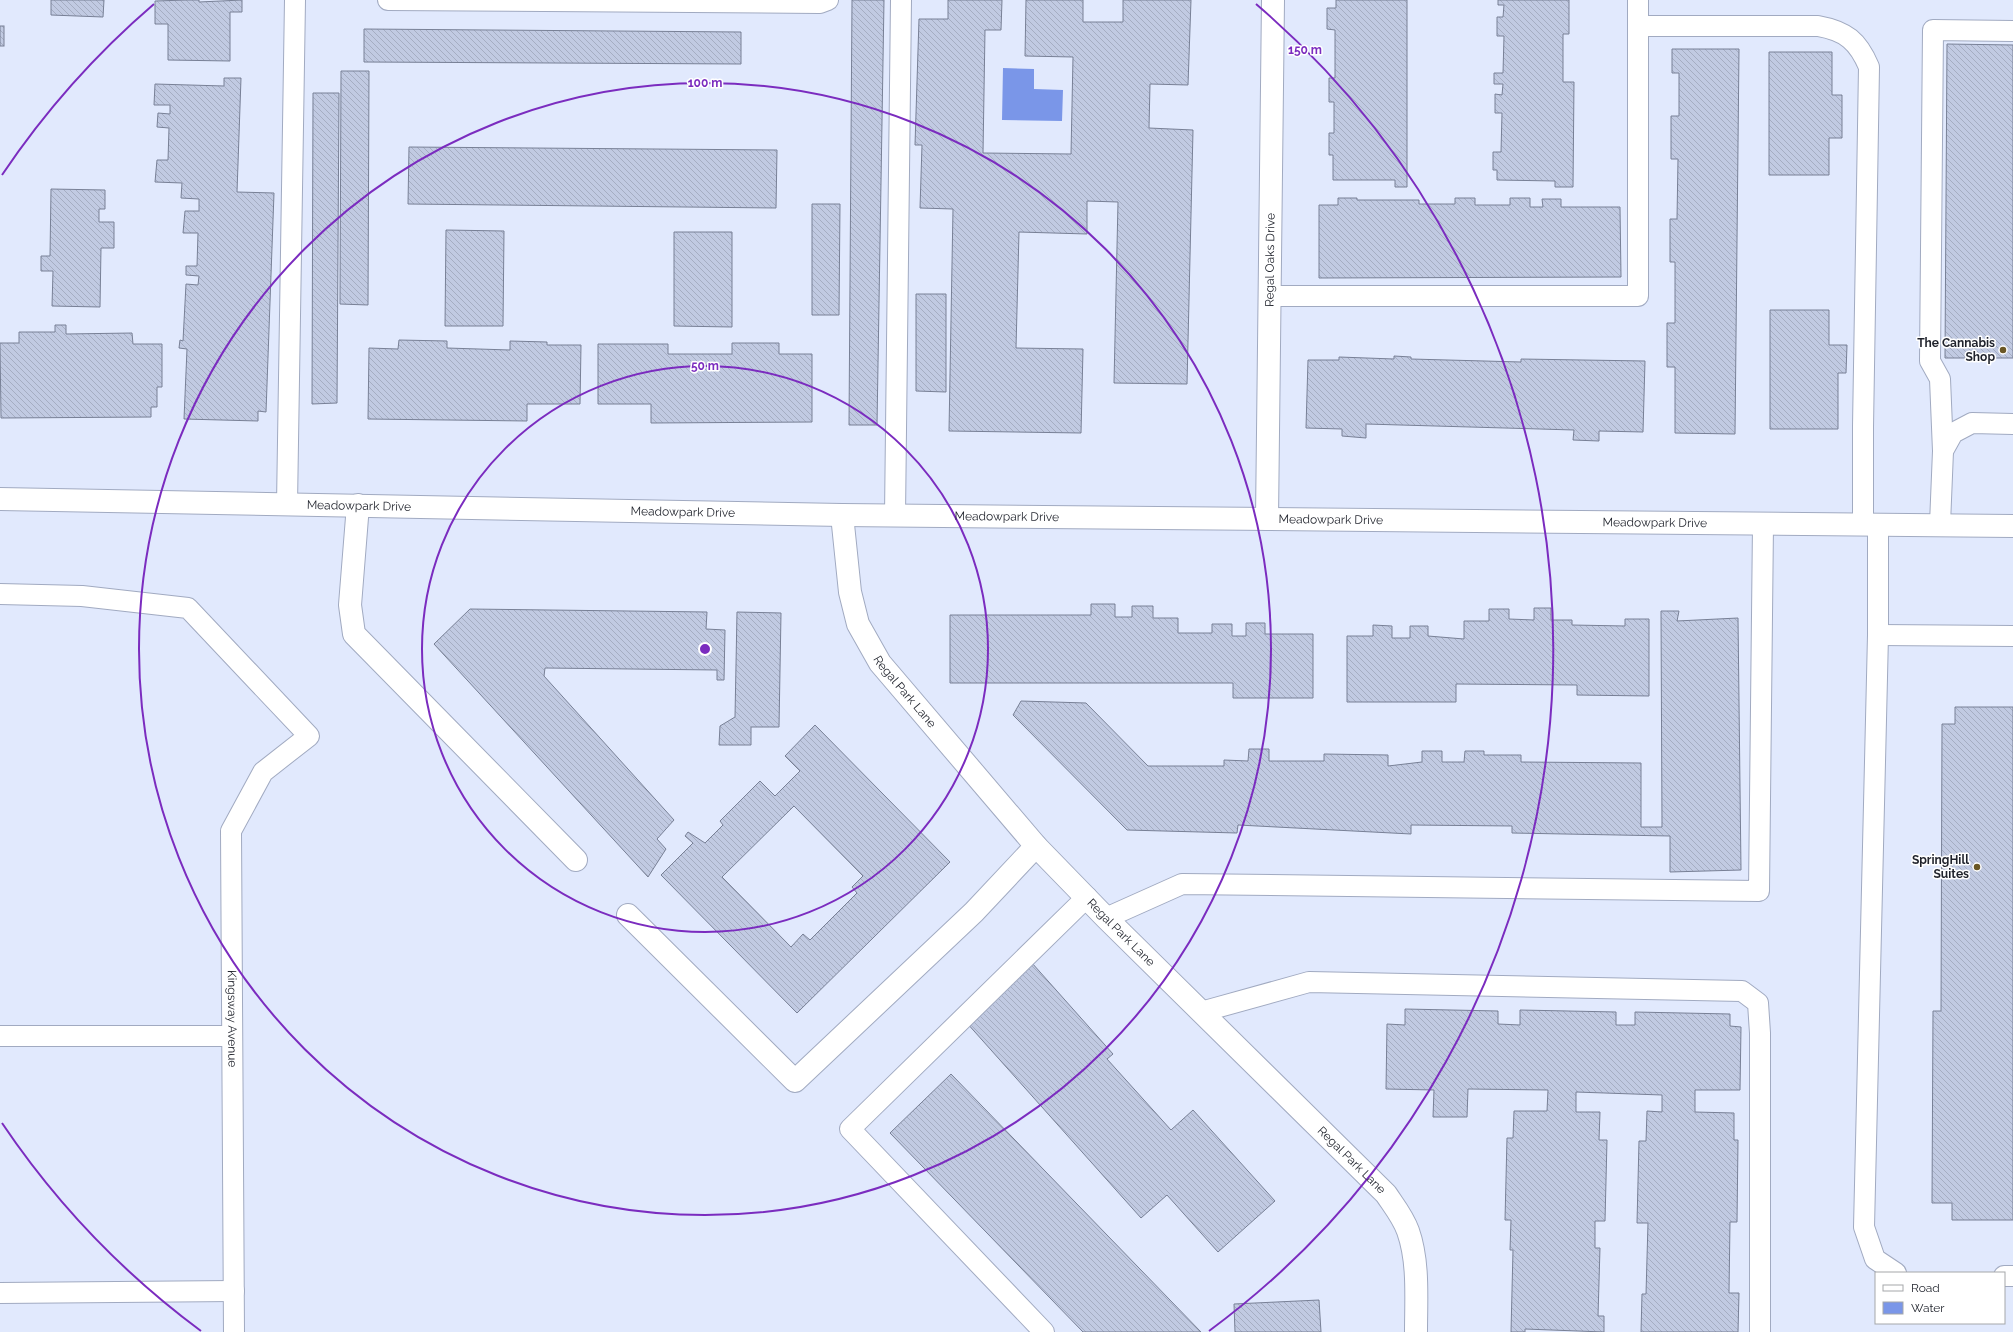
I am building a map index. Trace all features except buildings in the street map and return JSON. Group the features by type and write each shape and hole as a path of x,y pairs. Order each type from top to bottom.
{"street":[{"name":"Regal Oaks Drive","path":"1267,519 1273,0"},
{"name":"Meadowpark Drive","path":"0,499 895,516 1763,524 1940,524 2013,526"},
{"path":"358,505 350,605 354,634 576,860"},
{"name":"Regal Park Lane","path":"842,515 850,592 858,624 880,663 1036,846 1106,918 1386,1194 1398,1211 1408,1232 1416,1271 1416,1332"},
{"path":"628,915 795,1081 974,912 1036,846"}],"lane":[{"path":"287,505 294,0"},
{"path":"388,0 820,3 828,0"},
{"path":"895,516 901,0"},
{"path":"1269,296 1638,296 1638,0"},
{"path":"1638,26 1818,26 1835,29 1850,38 1862,51 1869,68 1863,419 1878,635 1864,1227 1875,1259 1894,1272"},
{"path":"1940,524 1943,451 1940,379 1930,361 1933,30 2013,31"},
{"path":"1943,451 1953,432 1972,423 2013,424"},
{"path":"1106,918 1182,884 1760,891 1763,524"},
{"name":"Kingsway Avenue","path":"0,594 82,596 188,608 310,736 263,772 231,831 234,1332"},
{"path":"1878,635 2013,636"},
{"path":"1044,1332 850,1129 1087,897"},
{"path":"1201,1012 1309,982 1742,991 1758,1003 1760,1033 1760,1332"},
{"path":"0,1036 232,1036"},
{"path":"0,1293 234,1291"}],"water":[{"path":"1003,68 1034,69 1034,89 1063,90 1062,121 1002,120"}],"place":[{"name":"The Cannabis Shop","path":"2003,350"},
{"name":"SpringHill Suites","path":"1977,867"}]}
